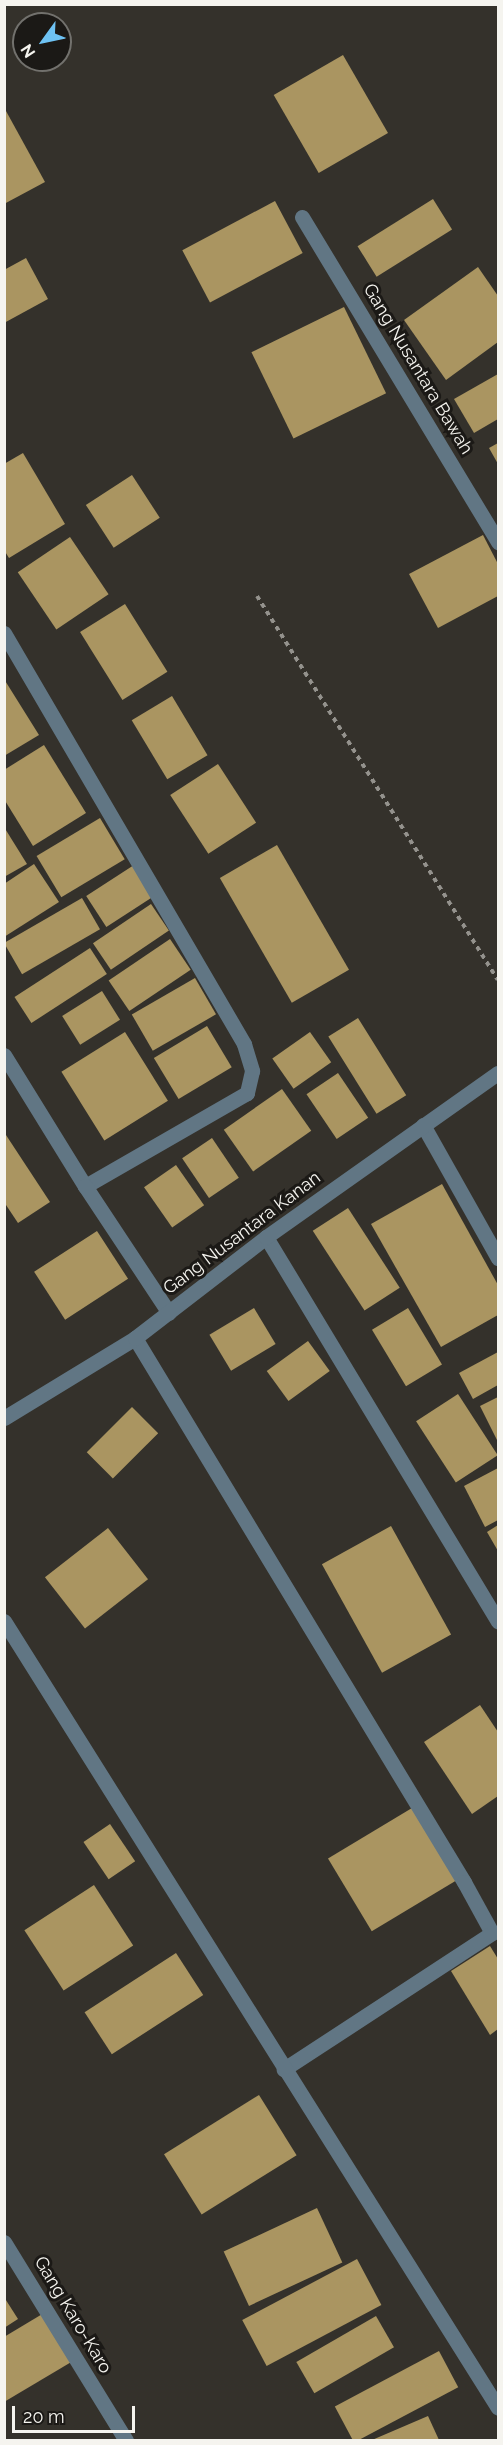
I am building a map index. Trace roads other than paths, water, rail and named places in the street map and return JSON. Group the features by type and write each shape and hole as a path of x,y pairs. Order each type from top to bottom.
{"street":[{"name":"Gang Nusantara Bawah","path":"302,217 498,542"},
{"path":"4,633 244,1044 252,1071 247,1093 85,1186"},
{"path":"4,1055 85,1186 169,1313"},
{"name":"Gang Nusantara Kanan","path":"4,1418 135,1338 266,1237 498,1073"},
{"path":"423,1125 498,1258"},
{"path":"266,1237 498,1622"},
{"path":"135,1338 464,1882 495,1939 284,2069"},
{"path":"4,1621 498,2408"},
{"name":"Gang Karo-Karo","path":"4,2241 126,2440"}]}
